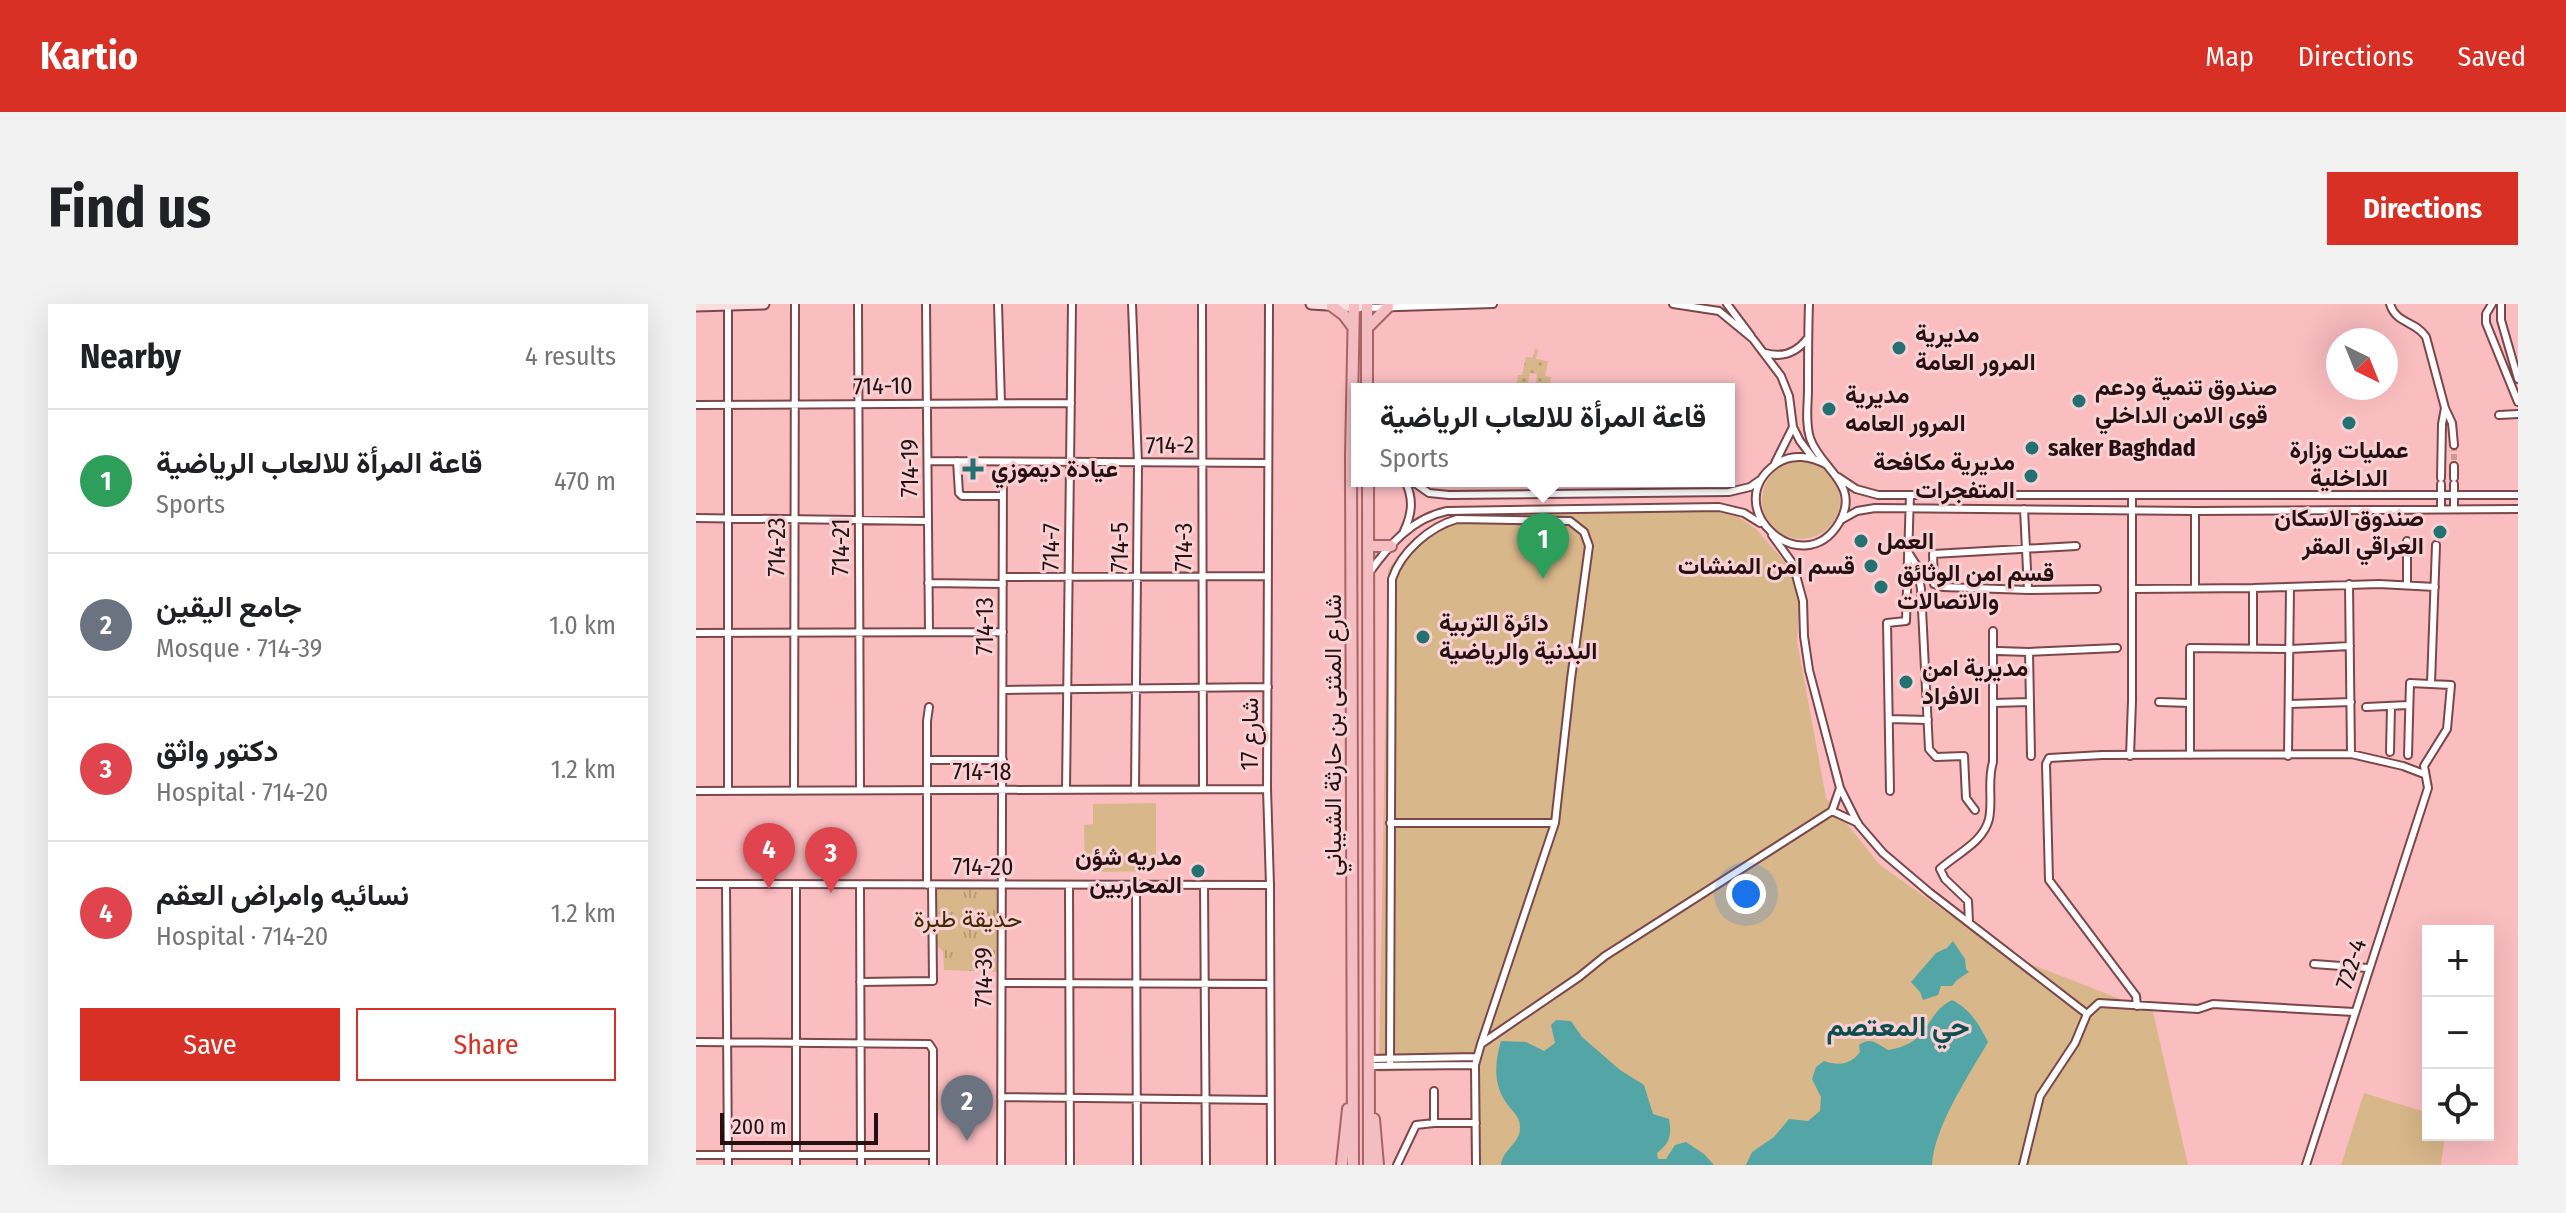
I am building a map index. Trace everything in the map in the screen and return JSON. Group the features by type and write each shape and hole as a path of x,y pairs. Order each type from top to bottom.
{"main road":[{"path":"696,306 764,304"},
{"path":"1311,304 1367,306 1367,383"},
{"path":"1332,306 1353,327"},
{"name":"شارع المثنى بن حارثة الشيباني","path":"1352,383 1354,306"},
{"path":"1367,328 1388,307"},
{"name":"شارع المثنى بن حارثة الشيباني","path":"1351,487 1353,1165"},
{"name":"شارع المثنى بن حارثة الشيباني","path":"1368,487 1369,1165"},
{"path":"1368,546 1391,546"},
{"path":"1342,1165 1353,1071"},
{"path":"1369,1083 1378,1165"}],"street":[{"name":"714-23","path":"794,791 795,304"},
{"name":"714-21","path":"858,304 860,790"},
{"name":"714-19","path":"926,304 929,632"},
{"path":"998,304 1001,403"},
{"name":"714-7","path":"1066,790 1072,304"},
{"name":"714-5","path":"1132,304 1138,464 1135,790"},
{"name":"714-3","path":"1202,304 1203,789"},
{"name":"شارع 17","path":"1269,304 1267,789 1271,1165"},
{"path":"1367,306 1493,304"},
{"path":"1673,304 1727,309 1765,353 1785,386 1793,427 1800,441 1813,458 1827,465"},
{"path":"1809,304 1808,428 1814,447 1838,477 1870,494 2518,495"},
{"path":"2390,304 2396,317 2424,333 2453,429 2454,445"},
{"path":"2511,304 2491,304 2486,323 2518,402"},
{"path":"2500,304 2501,320 2518,379"},
{"path":"728,305 728,791"},
{"path":"1765,353 1777,356 1790,353 1801,346 1808,335"},
{"name":"714-10","path":"696,405 1071,403"},
{"path":"2441,509 2445,408"},
{"path":"2499,415 2518,414"},
{"path":"1765,527 1757,494 1793,427"},
{"path":"2442,429 2453,429"},
{"path":"1769,470 1789,458 1813,458"},
{"name":"714-2","path":"928,461 1268,463"},
{"path":"957,461 959,493 962,496 1003,496"},
{"name":"714-13","path":"1003,462 1003,790"},
{"path":"2454,466 2454,509"},
{"path":"1838,477 1845,503 1841,520"},
{"path":"1420,487 1429,493 1461,495 1729,492 1750,487 1763,478"},
{"path":"1403,535 1412,502 1407,487"},
{"path":"1906,621 1910,495"},
{"path":"1988,509 1989,495"},
{"path":"2130,756 2132,496"},
{"path":"2332,509 2327,502 2334,496"},
{"path":"1369,573 1413,525 1431,514 1447,511 1719,507 1744,513 1765,527 1793,564 1803,601 1809,670 1840,788 1858,824 1883,853 1929,892 2087,1014"},
{"path":"1772,535 1793,545 1804,545 1826,537 1841,520 1863,509 2518,509"},
{"path":"2024,509 2028,590"},
{"path":"2195,511 2195,588"},
{"path":"1390,1062 1392,579 1401,560 1423,537 1448,521 1468,517 1570,521 1589,539 1555,823 1476,1061 1476,1165"},
{"path":"696,518 928,521"},
{"path":"2407,541 2407,584"},
{"path":"2408,755 2410,683 2431,683 2436,545"},
{"path":"2076,546 1933,554 1934,584 1943,587 2028,590 2097,589"},
{"path":"1908,552 1917,566 1921,589 1929,749 1933,755 1942,758 1964,756 1966,798 1975,810"},
{"path":"928,583 1069,577 1268,576"},
{"path":"2133,589 2349,584 2435,587"},
{"path":"2349,584 2351,754"},
{"path":"2288,756 2290,587"},
{"path":"2253,588 2253,649"},
{"path":"1890,791 1887,623 1923,621"},
{"path":"1969,922 1968,901 1945,879 1940,869 1983,833 1989,820 1993,762 1993,631"},
{"path":"696,633 1003,632"},
{"path":"2190,755 2190,648 2350,646"},
{"path":"1998,651 2117,648"},
{"path":"2029,652 2031,756"},
{"name":"722-4","path":"2306,1165 2428,788 2424,766 2447,729 2451,685 2431,683"},
{"path":"1003,690 1268,687"},
{"path":"1993,703 2029,702"},
{"path":"2159,702 2189,703"},
{"path":"2290,704 2351,702"},
{"path":"2366,707 2408,705"},
{"path":"2390,752 2391,706"},
{"path":"860,982 933,981 927,790 929,707"},
{"path":"1889,719 1928,720"},
{"path":"2137,1006 2136,996 2049,880 2049,758 2351,754 2424,774"},
{"path":"927,760 1003,760"},
{"path":"1481,1044 1605,956 1832,811 1840,788"},
{"name":"714-18","path":"696,791 1267,789"},
{"name":"714-39","path":"1001,1165 1003,790"},
{"path":"1832,811 1858,824"},
{"path":"1390,823 1555,823"},
{"name":"714-20","path":"696,884 1270,885"},
{"path":"726,885 728,1165"},
{"path":"796,885 796,1165"},
{"path":"860,885 861,1165"},
{"path":"1069,885 1070,1165"},
{"path":"1136,885 1137,1165"},
{"path":"1204,885 1206,1165"},
{"path":"2314,964 2368,968"},
{"path":"1002,983 1270,984"},
{"path":"2023,1165 2040,1096 2075,1043 2087,1014 2099,1003 2198,1009 2213,1004 2354,1012"},
{"path":"696,1042 929,1044 933,1050 933,1165"},
{"path":"1369,1063 1476,1061"},
{"path":"1434,1091 1434,1123"},
{"path":"1001,1097 1270,1100"},
{"path":"1397,1165 1416,1125 1476,1123"},
{"path":"696,1155 933,1155"}],"green space":[{"path":"1535,349 1538,350 1536,359 1548,361 1545,376 1551,377 1550,383 1536,383 1537,374 1530,373 1528,383 1517,383 1526,357 1533,358"},
{"path":"1793,461 1809,461 1823,467 1834,478 1840,500 1834,522 1823,533 1809,539 1793,539 1779,533 1768,522 1762,508 1762,492 1768,478 1779,467"},
{"path":"1729,511 1756,529 1790,568 1800,600 1797,641 1826,798 1880,865 2005,954 2153,1012 2188,1165 1471,1165 1470,1068 1379,1072 1388,570 1420,534 1463,514"},
{"path":"1156,803 1156,871 1085,872 1084,825 1093,824 1093,804"},
{"name":"حديقة طبرة","path":"939,887 996,888 999,891 997,972 944,970 943,952 937,945 935,892"},
{"path":"2364,1093 2422,1111 2422,1141 2444,1141 2441,1165 2341,1165"}],"water":[{"path":"1953,941 1965,959 1969,972 1952,986 1941,986 1938,995 1923,1000 1911,982 1936,953"},
{"path":"1952,1000 1973,1018 1988,1042 1946,1118 1932,1165 1746,1165 1752,1152 1774,1137 1789,1119 1808,1121 1820,1111 1821,1097 1812,1079 1816,1067 1824,1061 1835,1064 1848,1062 1860,1052 1859,1045 1867,1041 1888,1050 1902,1046 1920,1035 1942,1006"},
{"path":"1556,1020 1571,1021 1582,1037 1620,1070 1644,1085 1653,1114 1669,1119 1669,1138 1657,1153 1658,1159 1666,1159 1675,1145 1686,1142 1714,1165 1501,1165 1518,1138 1520,1123 1498,1086 1496,1064 1501,1041 1526,1042 1544,1051 1555,1043 1551,1025"}],"tunnel":[{"path":"2454,445 2454,466"}],"place":[{"name":"مديرية المرور العامة","path":"1899,348"},
{"name":"صندوق تنمية ودعم قوى الامن الداخلي","path":"2079,401"},
{"name":"مديرية المرور العامه","path":"1829,409"},
{"name":"عمليات وزارة الداخلية","path":"2349,423"},
{"name":"saker Baghdad","path":"2032,448"},
{"name":"عيادة ديموزي","path":"973,469"},
{"name":"مديرية مكافحة المتفجرات","path":"2031,476"},
{"name":"صندوق الاسكان العراقي المقر","path":"2440,532"},
{"name":"العمل","path":"1861,541"},
{"name":"قسم امن المنشات","path":"1871,566"},
{"name":"قاعة المرأة للالعاب الرياضية","path":"1543,579"},
{"name":"قسم امن الوثائق والاتصالات","path":"1881,587"},
{"name":"دائرة التربية البدنية والرياضية","path":"1423,637"},
{"name":"مديرية امن الافراد","path":"1906,682"},
{"name":"مدريه شؤن المحاربين","path":"1198,871"},
{"name":"نسائيه وامراض العقم","path":"769,889"},
{"name":"دكتور واثق","path":"831,893"},
{"name":"جامع اليقين","path":"967,1141"}],"district":[{"name":"حي المعتصم","path":"1898,1026"}]}
